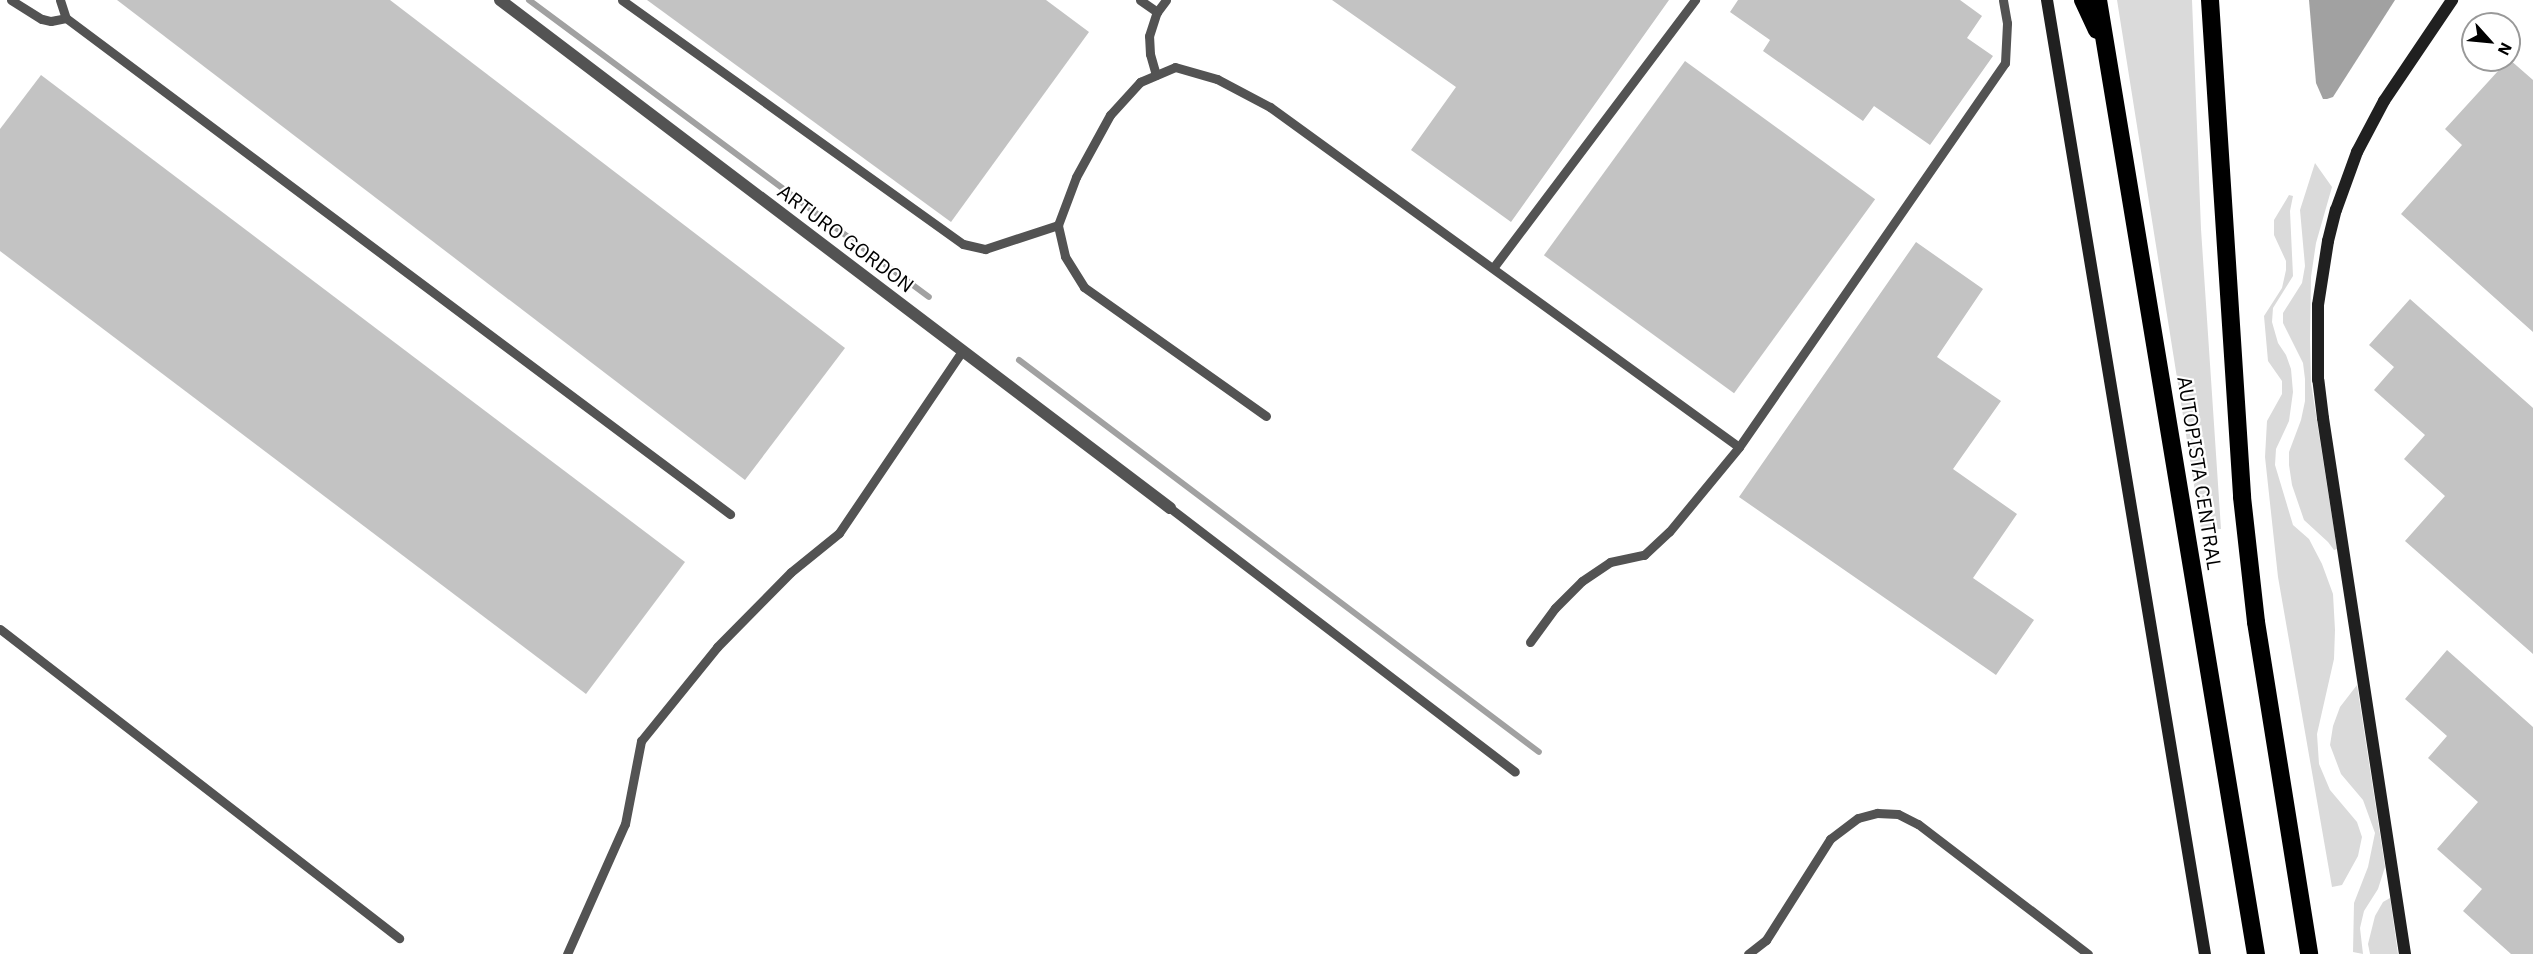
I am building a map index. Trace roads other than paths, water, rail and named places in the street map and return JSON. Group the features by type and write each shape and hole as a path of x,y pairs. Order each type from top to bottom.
{"highway":[{"path":"2083,0 2105,45"},
{"name":"AUTOPISTA CENTRAL","path":"2098,0 2256,954"},
{"name":"AUTOPISTA CENTRAL","path":"2210,0 2241,497 2258,634 2309,954"},
{"path":"2243,954 2246,895"}],"street":[{"name":"ARTURO GORDON","path":"500,0 1170,507"},
{"path":"2047,0 2205,954"},
{"path":"2405,954 2323,418 2318,380 2318,305 2330,231 2357,153 2384,100 2452,0"}],"lane":[{"path":"11,0 42,19 51,21 66,18"},
{"path":"60,0 66,18 730,514"},
{"path":"622,0 963,244 986,249 1058,225"},
{"path":"1140,0 1157,12"},
{"path":"1156,75 1150,54 1149,36 1157,12 1166,0"},
{"path":"1493,268 1695,0"},
{"path":"1530,642 1555,608 1582,581 1610,562 1644,555 1669,532 1739,447 2005,63 2007,23 2003,0"},
{"path":"1266,416 1084,287 1065,256 1058,225 1076,177 1110,115 1140,82 1174,67 1217,79 1270,107 1739,447"},
{"path":"567,954 625,824 641,741 717,647 791,572 839,533 962,351"},
{"path":"1170,507 1515,772"},
{"path":"0,629 399,938"},
{"path":"1748,954 1766,940 1830,839 1858,818 1877,813 1898,814 1918,824 2088,954"}],"waterway":[{"path":"529,0 929,297"},
{"path":"1019,360 1539,752"}]}
